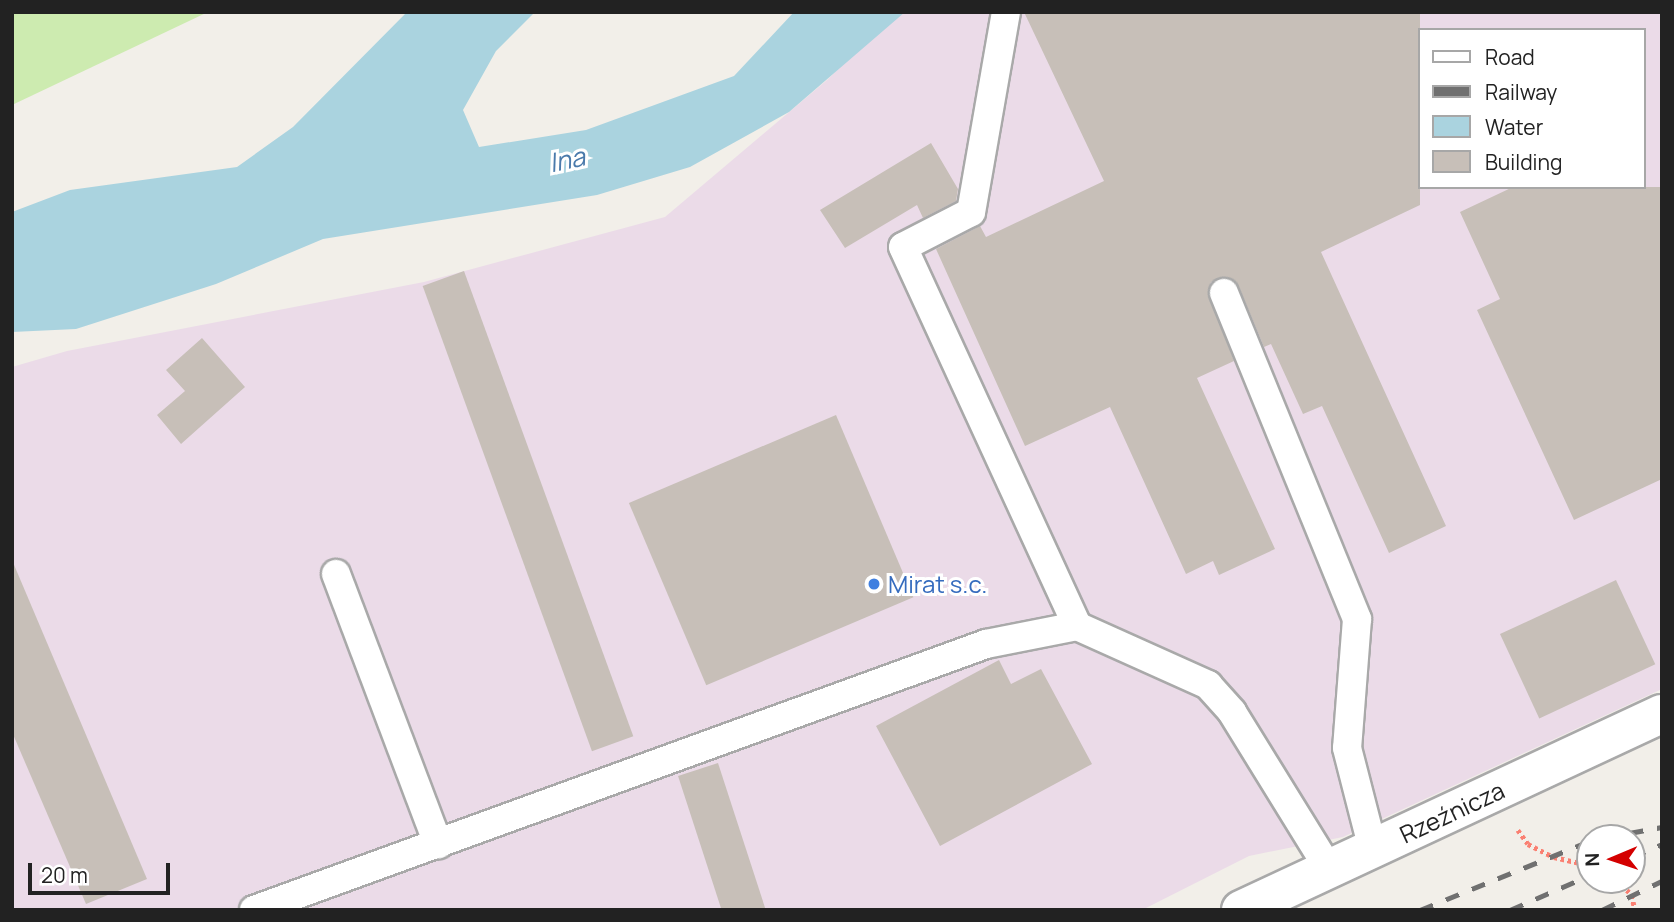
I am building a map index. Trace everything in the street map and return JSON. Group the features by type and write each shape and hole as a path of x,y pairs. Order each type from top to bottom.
{"street":[{"name":"Rzeźnicza","path":"1241,910 1662,714"}],"lane":[{"path":"1006,12 971,212 903,247 1077,626"},
{"path":"1224,293 1357,619 1347,748 1373,849"},
{"path":"336,574 438,844"},
{"path":"254,910 986,643 1077,626 1208,685 1232,712 1329,869"}],"path":[{"path":"1492,793 1528,844 1554,858 1576,862"}],"shaded area":[{"path":"897,12 1662,12 1662,689 1343,837 1249,856 1142,910 12,910 12,367 67,351 424,282 665,217 827,80"}],"green space":[{"path":"12,12 208,12 12,105"}],"water":[{"name":"Ina","path":"407,12 535,12 496,51 463,110 479,147 586,130 734,76 794,12 905,12 789,112 690,167 597,195 323,239 216,284 76,329 12,332 12,212 70,190 237,167 293,127"}],"building":[{"path":"1024,12 1420,12 1420,205 1321,252 1446,526 1389,553 1322,406 1303,414 1271,344 1264,347 1239,287 1227,277 1211,282 1208,291 1234,361 1197,378 1275,549 1219,575 1213,561 1186,574 1110,407 1025,446 936,249 980,226 986,237 1104,181"},
{"path":"931,143 958,189 956,201 923,218 917,205 845,248 820,210"},
{"path":"1662,187 1662,479 1574,520 1477,310 1500,299 1460,212 1509,189"},
{"path":"464,271 633,736 592,751 423,286"},
{"path":"202,338 245,387 181,444 157,415 185,391 166,370"},
{"path":"836,415 913,597 706,685 629,503"},
{"path":"12,560 147,879 86,904 12,732"},
{"path":"1616,580 1655,664 1539,718 1500,634"},
{"path":"999,660 1011,684 1041,669 1092,764 940,846 876,726"},
{"path":"718,763 766,910 722,910 678,776"}],"railway":[{"path":"1646,830 1662,827"},
{"path":"1646,851 1662,844"},
{"path":"1420,910 1576,847"},
{"path":"1510,910 1576,881"},
{"path":"1602,910 1662,881"}],"place":[{"name":"Mirat s.c.","path":"874,584"}]}
